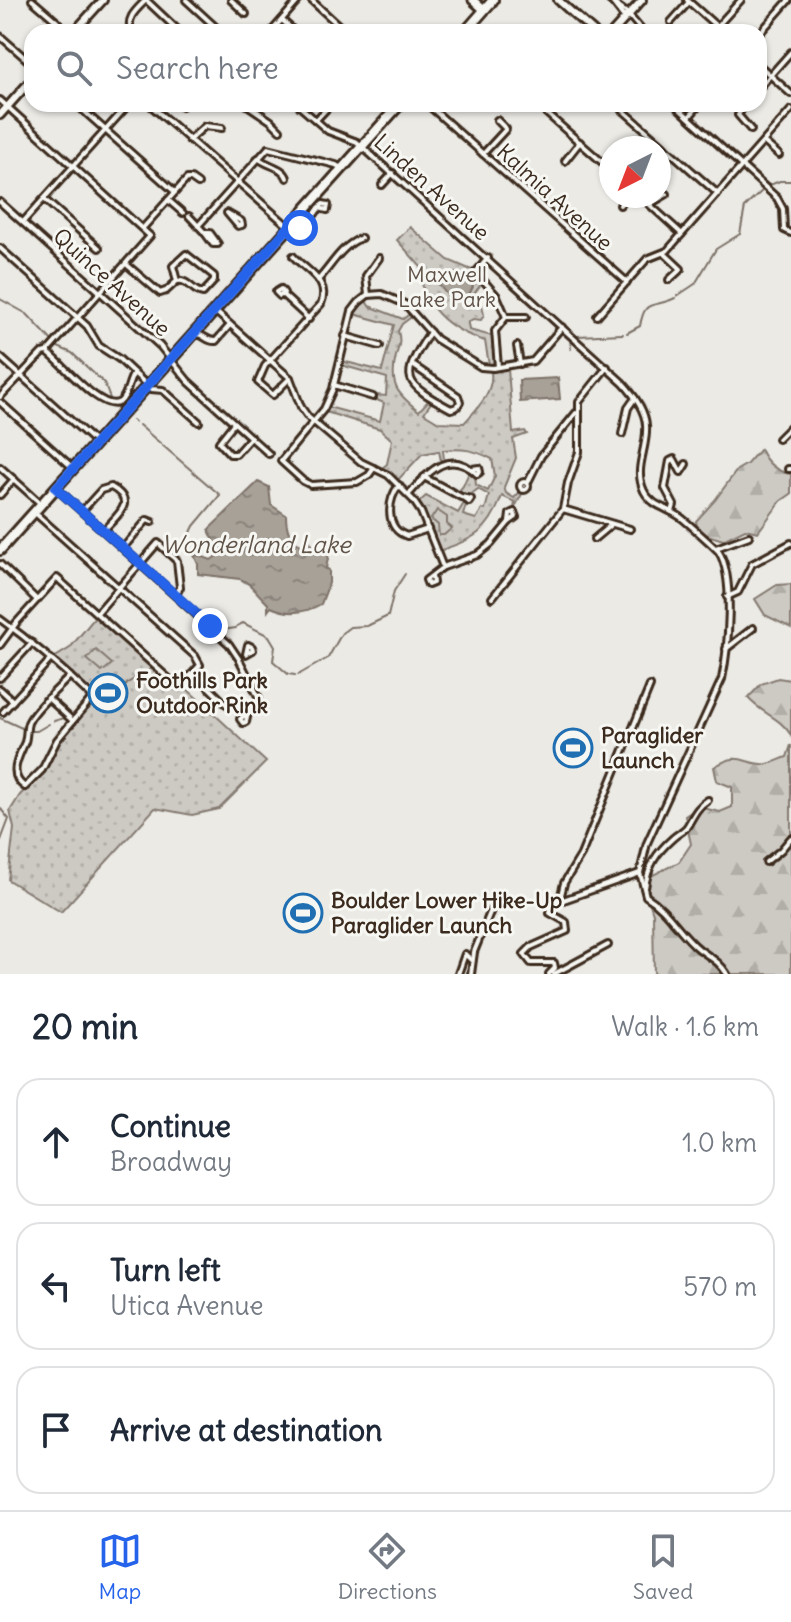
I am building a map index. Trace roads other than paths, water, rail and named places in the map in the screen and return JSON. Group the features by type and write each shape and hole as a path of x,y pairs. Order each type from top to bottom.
{"main road":[{"path":"473,0 484,10"},
{"path":"472,24 493,0"},
{"path":"0,550 214,311 292,230 393,112"}],"street":[{"path":"32,0 61,24"},
{"path":"79,24 103,0"},
{"path":"131,24 130,18 146,0 172,24"},
{"path":"186,0 212,24"},
{"path":"231,0 246,14"},
{"path":"278,24 299,0"},
{"path":"311,0 337,24"},
{"path":"558,0 585,24"},
{"path":"620,24 642,0"},
{"path":"720,24 741,0"},
{"path":"767,25 789,0"},
{"path":"671,22 689,1 714,24"},
{"path":"611,2 635,24"},
{"path":"282,20 286,24"},
{"path":"0,36 24,57"},
{"path":"767,79 791,52"},
{"path":"767,72 791,94"},
{"path":"0,115 24,88"},
{"path":"0,100 150,235 47,352 42,353 0,399 73,468"},
{"path":"597,316 647,259 664,253 682,234 791,110"},
{"path":"85,112 175,192"},
{"path":"23,222 122,112"},
{"path":"157,112 292,230 302,232 319,208"},
{"path":"256,112 280,130"},
{"name":"Linden Avenue","path":"305,112 331,133 351,138 362,146 607,367 635,398 646,426 640,464 642,485 651,502 672,512"},
{"path":"315,121 323,112"},
{"name":"Kalmia Avenue","path":"436,112 627,282"},
{"path":"545,112 599,159"},
{"path":"625,112 718,194"},
{"path":"683,112 780,201 784,230 791,233"},
{"path":"689,117 693,112"},
{"path":"739,112 737,114 751,130"},
{"path":"483,154 506,129 497,120"},
{"path":"189,140 205,126 222,128"},
{"path":"565,161 580,142"},
{"path":"764,142 779,155"},
{"path":"198,226 266,149 336,165 341,169"},
{"path":"258,158 266,165 281,169 287,178"},
{"path":"382,185 393,173"},
{"path":"143,228 187,179 198,184"},
{"path":"44,199 99,248"},
{"path":"168,200 205,233"},
{"name":"Quince Avenue","path":"0,202 160,346 188,381 269,454"},
{"path":"218,203 227,213"},
{"path":"654,208 682,234"},
{"path":"318,280 341,249 361,238"},
{"path":"0,248 78,318 99,346 148,385 163,390 199,422"},
{"path":"664,253 681,269 669,280"},
{"path":"126,264 160,293 177,281 185,282 201,294 214,281 213,275 191,255 185,254 173,268 177,281"},
{"path":"290,378 275,394 270,394 258,382 270,360 309,319 325,294 318,280 293,256"},
{"path":"368,295 366,276 379,258"},
{"path":"488,258 476,272 497,296 506,317"},
{"path":"283,295 309,319"},
{"path":"374,468 357,482 311,485 281,461 324,409 334,385 355,306 368,295 386,295 405,304 442,344 476,365 498,367 537,358 563,327"},
{"path":"214,311 290,378 301,407 314,422 347,451 409,494 421,512 443,567"},
{"path":"498,367 494,336 497,325 506,317 526,317"},
{"path":"199,331 210,341 216,341 230,325"},
{"path":"412,369 458,396 460,402 457,407 451,409 418,390 413,383 412,369 414,356 430,332"},
{"path":"345,336 380,346"},
{"path":"517,346 520,364"},
{"path":"47,352 76,381 108,404 121,401 134,373"},
{"path":"0,357 96,443"},
{"path":"528,482 541,456 569,424 582,396 607,367"},
{"path":"334,385 373,397"},
{"path":"622,434 628,408 635,398"},
{"path":"492,598 563,509 579,452 577,410"},
{"path":"235,423 219,442 230,454 236,454 251,437"},
{"path":"778,439 791,426"},
{"path":"686,464 681,472 674,459 670,461 665,488 674,505 672,512 716,548 726,572 726,649 719,687 647,843 640,873 646,896 665,909 697,948 716,959 727,974"},
{"path":"409,494 431,470 444,463 472,469"},
{"path":"0,467 41,504"},
{"path":"424,477 464,498"},
{"path":"0,495 14,479"},
{"path":"399,485 392,494 390,516 396,530 407,536 428,529"},
{"path":"82,511 103,488 111,487 122,494 125,500 123,509 104,530"},
{"path":"56,488 224,640 239,659 259,698 256,708 248,713"},
{"path":"563,509 630,529"},
{"path":"0,645 57,578 179,687 200,663 34,512"},
{"path":"123,548 147,519"},
{"path":"432,576 443,567 477,555 509,522"},
{"path":"594,539 612,524"},
{"path":"716,548 749,536"},
{"path":"97,613 158,543 177,561 180,587 176,595"},
{"path":"727,597 738,592 752,564 791,543"},
{"path":"0,564 37,600"},
{"path":"0,619 51,659 70,676 92,698 55,742 42,770 25,787 18,781 16,759 27,737 28,724 70,676"},
{"path":"726,649 753,628"},
{"path":"0,678 32,643"},
{"path":"239,659 246,654"},
{"path":"3,712 51,659"},
{"path":"194,673 226,704"},
{"path":"560,899 564,883 581,855 650,686"},
{"path":"0,689 13,701"},
{"path":"49,699 73,721"},
{"path":"644,892 646,874 654,857 686,828 691,816 708,800"},
{"path":"766,862 791,838"},
{"path":"552,974 554,963 531,963 524,954 531,947 567,931 567,924 549,911 552,904 640,873"},
{"path":"471,974 477,943 491,910"},
{"path":"552,974 608,945"},
{"path":"458,974 465,954 472,962"}],"water":[{"path":"456,273 467,278 473,287 465,302 447,295 437,282"},
{"path":"558,378 560,399 520,402 519,380"},
{"name":"Wonderland Lake","path":"258,482 269,487 271,505 286,515 291,537 301,545 309,540 314,548 323,547 329,554 326,568 329,570 329,583 321,604 315,607 296,612 271,607 268,611 268,604 240,579 198,574 193,553 211,560 220,554 209,529"}],"waterway":[{"path":"767,186 791,181"},
{"path":"677,296 695,284 716,249 740,234 745,207 764,189"},
{"path":"627,333 640,326 647,307 675,298"},
{"path":"0,299 27,314 53,342"},
{"path":"571,349 570,339 577,336 623,334"},
{"path":"58,347 72,353 104,383 111,401"},
{"path":"114,406 119,410"},
{"path":"139,425 220,495 194,526 186,543 193,554"},
{"path":"298,675 328,658 342,633 350,627 367,626 388,616 394,591 405,574"},
{"path":"237,626 243,623 269,636 275,646 273,661 288,674 295,675"},
{"path":"222,630 236,628"},
{"path":"117,695 129,682 146,672"},
{"path":"114,708 116,697"},
{"path":"0,718 22,728"},
{"path":"54,721 64,718"},
{"path":"32,731 49,724"},
{"path":"0,808 9,819 0,843"}],"place":[{"name":"Foothills Park Outdoor Rink","path":"108,693"},
{"name":"Paraglider Launch","path":"573,748"},
{"name":"Boulder Lower Hike-Up Paraglider Launch","path":"303,913"}],"park label":[{"name":"Maxwell Lake Park","path":"447,286"}]}
